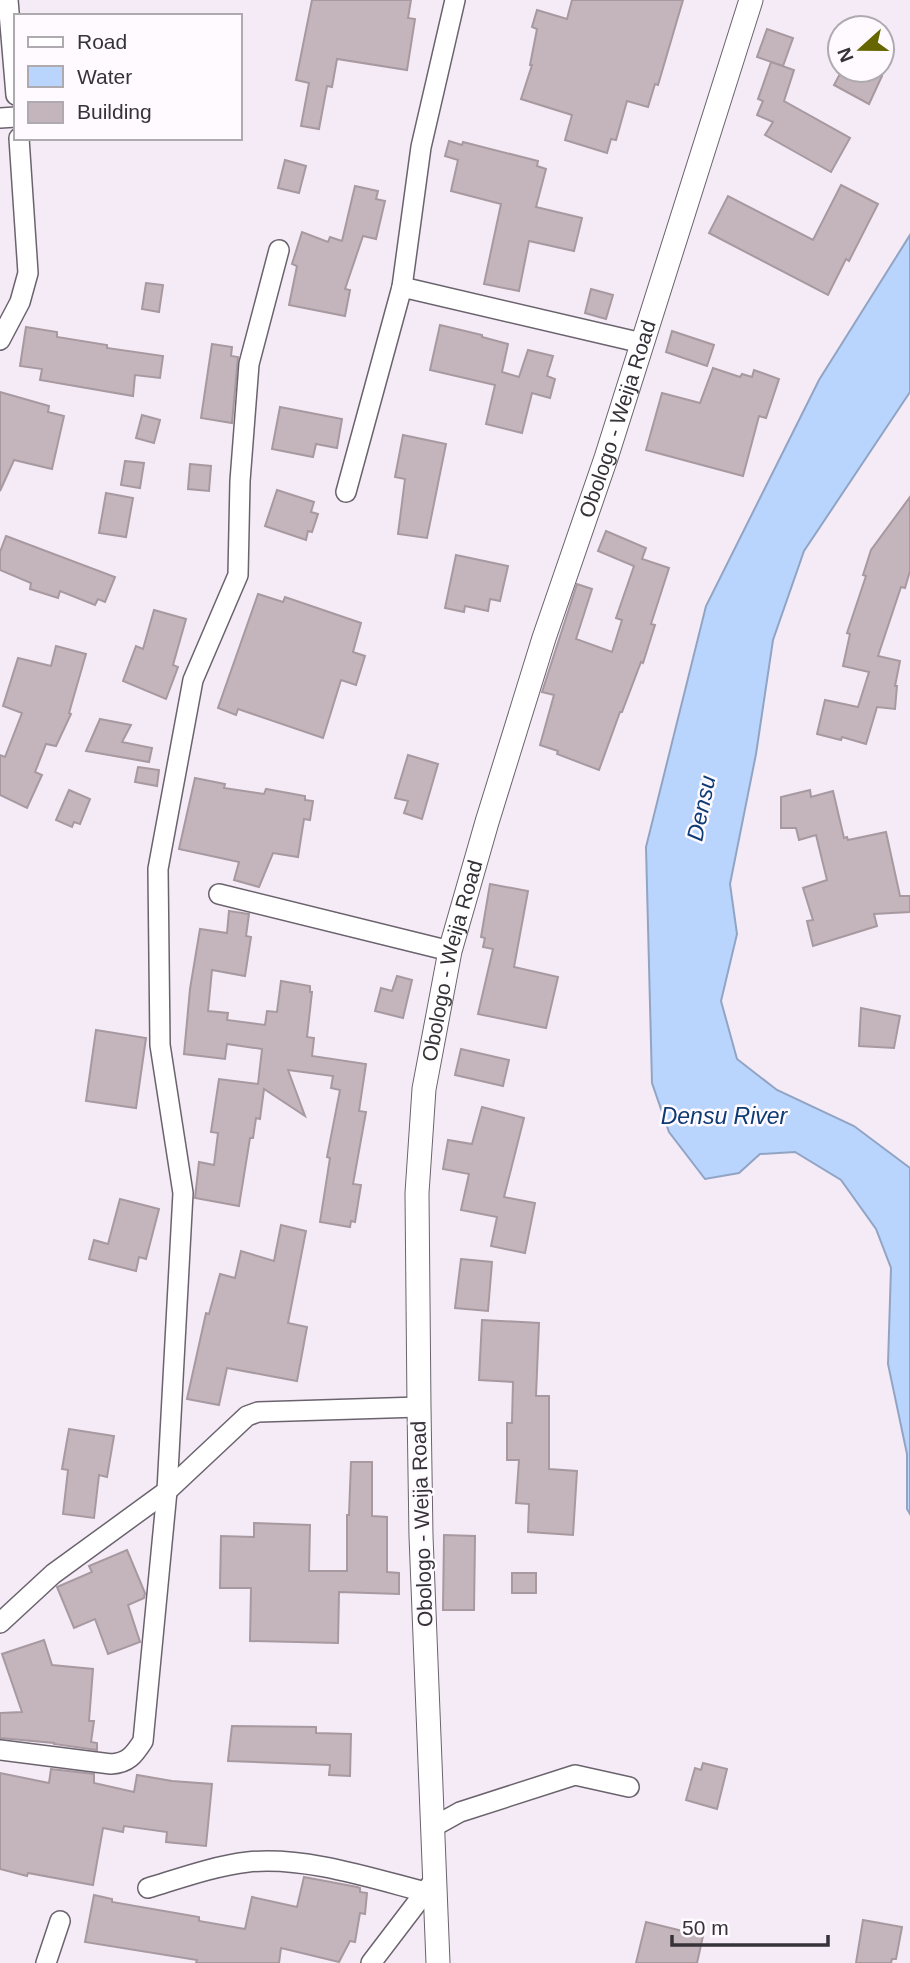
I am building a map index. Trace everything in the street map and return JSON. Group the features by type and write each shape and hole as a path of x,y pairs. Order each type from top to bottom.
{"street":[{"path":"8,0 14,71"},
{"path":"346,492 402,286 421,147 455,0"},
{"name":"Obologo - Weija Road","path":"438,1963 430,1886 433,1827 421,1536 417,1192 424,1089 450,951 487,822 751,0"},
{"path":"0,340 20,302 27,273 19,140"},
{"path":"0,1750 111,1764 122,1763 134,1755 143,1741 167,1491 183,1193 160,1045 158,869 193,680 238,575 240,481 248,364 279,250"},
{"path":"402,286 642,343"},
{"path":"219,894 450,951"},
{"path":"0,1623 52,1574 167,1491 247,1416 258,1412 419,1407"},
{"path":"433,1827 460,1812 575,1774 629,1787"},
{"path":"148,1888 250,1862 326,1867 430,1886 371,1963"},
{"path":"46,1963 60,1921"}],"water":[{"name":"Densu River","path":"910,235 910,392 804,551 773,640 756,754 730,884 737,934 721,1001 737,1059 777,1090 854,1126 910,1168 910,1514 907,1509 907,1454 888,1364 891,1268 876,1229 841,1180 795,1152 760,1154 739,1173 705,1179 669,1132 652,1083 646,847 706,606 819,380"}],"building":[{"path":"312,0 411,0 408,18 415,19 407,70 337,59 332,87 327,86 319,129 301,126 309,83 296,80"},
{"path":"572,0 683,0 658,85 655,84 648,107 627,101 616,140 611,139 607,153 565,140 572,115 521,99 532,65 537,29 532,27 537,10 567,19"},
{"path":"767,29 793,38 783,66 757,57"},
{"path":"771,62 794,70 784,101 850,138 831,172 765,135 773,122 757,115 763,101 758,99"},
{"path":"835,84 878,84 869,104"},
{"path":"449,141 538,161 537,166 546,169 536,207 582,218 574,251 529,241 519,291 484,284 501,204 451,191 458,160 445,156"},
{"path":"285,160 306,166 299,193 278,188"},
{"path":"841,185 878,204 828,295 709,233 728,196 813,240"},
{"path":"355,186 378,191 376,199 385,201 376,239 363,236 345,289 350,290 345,316 289,305 297,266 292,264 302,232 328,242 330,237 342,241"},
{"path":"146,283 163,285 159,312 142,309"},
{"path":"591,289 613,295 606,319 585,313"},
{"path":"440,325 508,344 502,372 519,377 528,350 553,356 547,376 555,379 550,398 532,393 522,433 486,424 495,385 430,370"},
{"path":"26,327 57,332 57,337 107,345 107,348 163,356 160,378 135,375 133,396 40,380 42,369 20,366"},
{"path":"672,331 714,345 707,366 666,352"},
{"path":"212,344 232,347 231,356 238,357 232,423 201,418"},
{"path":"713,368 740,377 742,374 752,377 754,370 779,379 766,418 759,416 743,476 646,450 662,393 700,403"},
{"path":"0,392 49,406 48,412 64,416 52,469 14,460 0,491"},
{"path":"280,407 342,419 337,448 316,444 313,457 272,449"},
{"path":"142,415 160,420 154,443 136,438"},
{"path":"403,435 446,444 427,538 398,534 405,479 395,477"},
{"path":"125,461 144,463 140,488 121,485"},
{"path":"190,464 211,466 209,491 188,489"},
{"path":"277,490 314,502 311,512 318,514 306,540 265,526"},
{"path":"106,493 133,498 126,537 99,533"},
{"path":"910,497 910,571 905,588 901,587 878,656 900,661 895,686 895,709 877,707 866,744 817,734 825,700 858,707 869,672 843,666 850,634 847,633 866,576 863,575 871,550"},
{"path":"606,531 646,548 642,559 669,568 651,624 655,625 643,663 641,662 620,712 599,770 540,745 554,695 542,692 577,584 592,589 576,639 612,652 622,620 616,618 634,566 598,551"},
{"path":"6,536 115,577 105,602 98,599 95,605 60,591 58,598 30,589 31,583 0,570 0,552"},
{"path":"456,555 508,566 500,601 490,599 488,611 465,606 464,612 445,608"},
{"path":"258,594 283,602 285,597 361,623 353,652 365,656 356,685 341,680 323,738 238,709 236,715 218,708"},
{"path":"154,610 186,619 173,665 178,667 166,699 123,681 136,646 143,649"},
{"path":"56,646 86,654 69,713 71,714 56,746 46,744 35,772 42,775 27,808 0,795 0,755 5,757 22,713 3,706 18,658 51,666"},
{"path":"100,719 131,725 122,742 152,748 149,762 86,751"},
{"path":"408,755 438,764 422,819 404,813 408,801 395,798"},
{"path":"138,767 159,770 157,786 135,782"},
{"path":"195,778 225,784 224,788 264,794 266,789 305,796 305,800 313,801 310,820 304,819 298,857 273,853 259,887 234,880 239,862 179,849"},
{"path":"69,790 90,799 80,824 74,822 72,827 56,820"},
{"path":"810,790 811,797 833,791 844,838 847,837 848,840 886,832 900,896 910,896 910,912 874,914 877,926 813,946 807,921 813,920 803,888 827,880 816,835 799,840 796,828 781,828 781,797"},
{"path":"490,884 528,891 514,967 558,977 546,1028 478,1014 493,949 483,947 485,938 481,937"},
{"path":"229,911 249,914 246,936 251,937 245,976 212,970 208,1011 228,1013 227,1020 265,1025 267,1011 277,1012 281,981 310,986 312,992 307,1037 314,1038 312,1056 366,1064 359,1111 366,1112 353,1184 361,1185 355,1222 351,1221 350,1227 320,1222 330,1158 327,1157 340,1090 331,1088 333,1076 288,1070 305,1116 264,1089 260,1119 256,1118 253,1138 250,1138 239,1206 195,1198 199,1162 214,1165 218,1133 211,1132 219,1079 258,1084 262,1049 227,1044 225,1059 184,1054 190,989 200,929 227,933"},
{"path":"397,976 412,980 403,1018 375,1011 381,988 392,991"},
{"path":"861,1008 900,1016 894,1048 859,1046"},
{"path":"96,1030 146,1038 136,1108 86,1101"},
{"path":"461,1049 509,1060 503,1086 455,1075"},
{"path":"482,1107 524,1118 504,1197 535,1203 525,1253 491,1246 497,1217 461,1210 469,1174 443,1169 448,1140 472,1144"},
{"path":"120,1199 159,1209 146,1259 139,1257 136,1271 89,1259 94,1240 108,1244"},
{"path":"281,1225 306,1231 288,1323 307,1327 297,1381 227,1368 219,1405 187,1399 206,1313 209,1314 220,1274 235,1278 241,1251 274,1261"},
{"path":"461,1259 492,1262 488,1311 455,1308"},
{"path":"482,1320 539,1323 536,1396 549,1396 549,1469 577,1471 573,1535 528,1532 529,1504 516,1503 519,1460 507,1460 507,1423 512,1423 513,1382 479,1380"},
{"path":"69,1429 114,1436 107,1477 99,1475 94,1518 63,1514 68,1470 62,1469"},
{"path":"351,1462 372,1462 372,1516 387,1517 387,1572 399,1573 399,1594 339,1592 338,1643 250,1641 251,1588 220,1588 221,1536 254,1537 254,1523 310,1525 309,1571 347,1571"},
{"path":"444,1535 475,1536 474,1610 443,1610"},
{"path":"127,1550 145,1593 144,1598 128,1605 140,1642 108,1654 95,1619 74,1628 57,1587 92,1572 89,1566"},
{"path":"512,1573 536,1573 536,1593 512,1593"},
{"path":"44,1640 52,1665 93,1669 89,1721 94,1721 91,1742 97,1743 97,1750 0,1738 0,1713 22,1712 2,1654"},
{"path":"232,1726 316,1727 316,1733 351,1734 350,1776 329,1775 330,1765 228,1761"},
{"path":"703,1763 727,1769 717,1809 686,1800 695,1768 701,1770"},
{"path":"51,1769 94,1774 94,1783 134,1792 137,1775 212,1784 206,1846 166,1842 167,1832 124,1826 123,1832 103,1828 93,1885 28,1873 27,1876 0,1869 0,1773 49,1783"},
{"path":"304,1877 357,1887 360,1892 367,1893 365,1914 360,1913 355,1942 350,1941 339,1962 281,1948 279,1963 196,1963 197,1960 85,1942 94,1895 112,1899 112,1902 199,1917 199,1921 245,1929 252,1897 297,1907"},
{"path":"863,1920 902,1927 896,1959 892,1959 891,1963 856,1963"},
{"path":"646,1922 703,1936 697,1963 636,1963"}],"water label":[{"name":"Densu","path":"701,808"}]}
